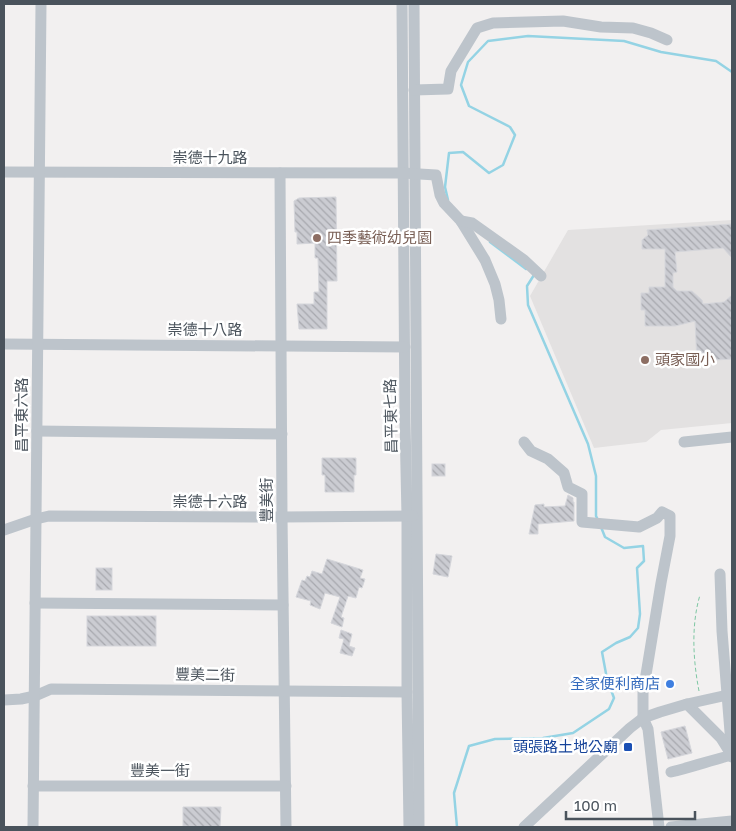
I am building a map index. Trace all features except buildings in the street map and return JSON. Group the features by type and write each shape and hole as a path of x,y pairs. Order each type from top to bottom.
{"street":[{"name":"昌平東六路","path":"33,827 41,4"},
{"name":"昌平東七路","path":"402,4 405,422 412,516 420,827"},
{"name":"昌平東七路","path":"409,827 407,692 412,516 415,174 414,4"},
{"path":"414,90 448,89 450,70 477,28 493,23 563,21 601,27 633,28 667,40"},
{"name":"崇德十九路","path":"4,172 403,173 436,175 440,195 444,203 461,221"},
{"name":"豐美街","path":"280,173 286,827"},
{"path":"461,221 472,223 524,260 541,276"},
{"path":"461,221 485,260 499,300 501,319"},
{"name":"崇德十八路","path":"4,344 405,347"},
{"path":"37,431 282,434"},
{"path":"684,442 732,437"},
{"path":"524,442 531,451 548,459 564,473 568,487 582,494 582,522 639,527 657,518 662,512 670,516 670,536 643,694 643,718 648,729 659,827"},
{"name":"崇德十六路","path":"4,530 49,516 412,516"},
{"path":"720,574 722,631 730,695 732,756"},
{"path":"35,602 283,605"},
{"name":"豐美二街","path":"4,700 35,696 52,689 407,692"},
{"path":"524,827 643,718 687,704 730,695"},
{"path":"687,704 721,738 732,756"},
{"path":"671,772 732,756"},
{"name":"豐美一街","path":"33,786 286,786"},
{"path":"671,827 732,821"}],"path":[{"path":"700,595 696,607 694,639 696,673 701,702"}],"shaded area":[{"name":"頭家國小","path":"732,220 732,423 661,430 646,442 594,448 530,296 568,230"}],"waterway":[{"path":"448,200 445,187 449,153 463,152 489,173 503,165 515,135 510,127 469,106 461,85 468,62 488,41 528,36 624,41 661,52 716,61 732,72"},
{"path":"490,242 526,269"},
{"path":"534,275 527,286 528,305 588,444 596,476 596,516 598,520"},
{"path":"457,827 454,793 469,746 495,739 543,738 573,733 609,709 614,698 607,679 602,652 630,637 638,628 640,614 637,568 644,561 643,546 624,548 605,537 601,527"}],"place":[{"name":"四季藝術幼兒園","path":"317,238"},
{"name":"頭家國小","path":"645,360"},
{"name":"全家便利商店","path":"670,684"},
{"name":"頭張路土地公廟","path":"628,747"}]}
